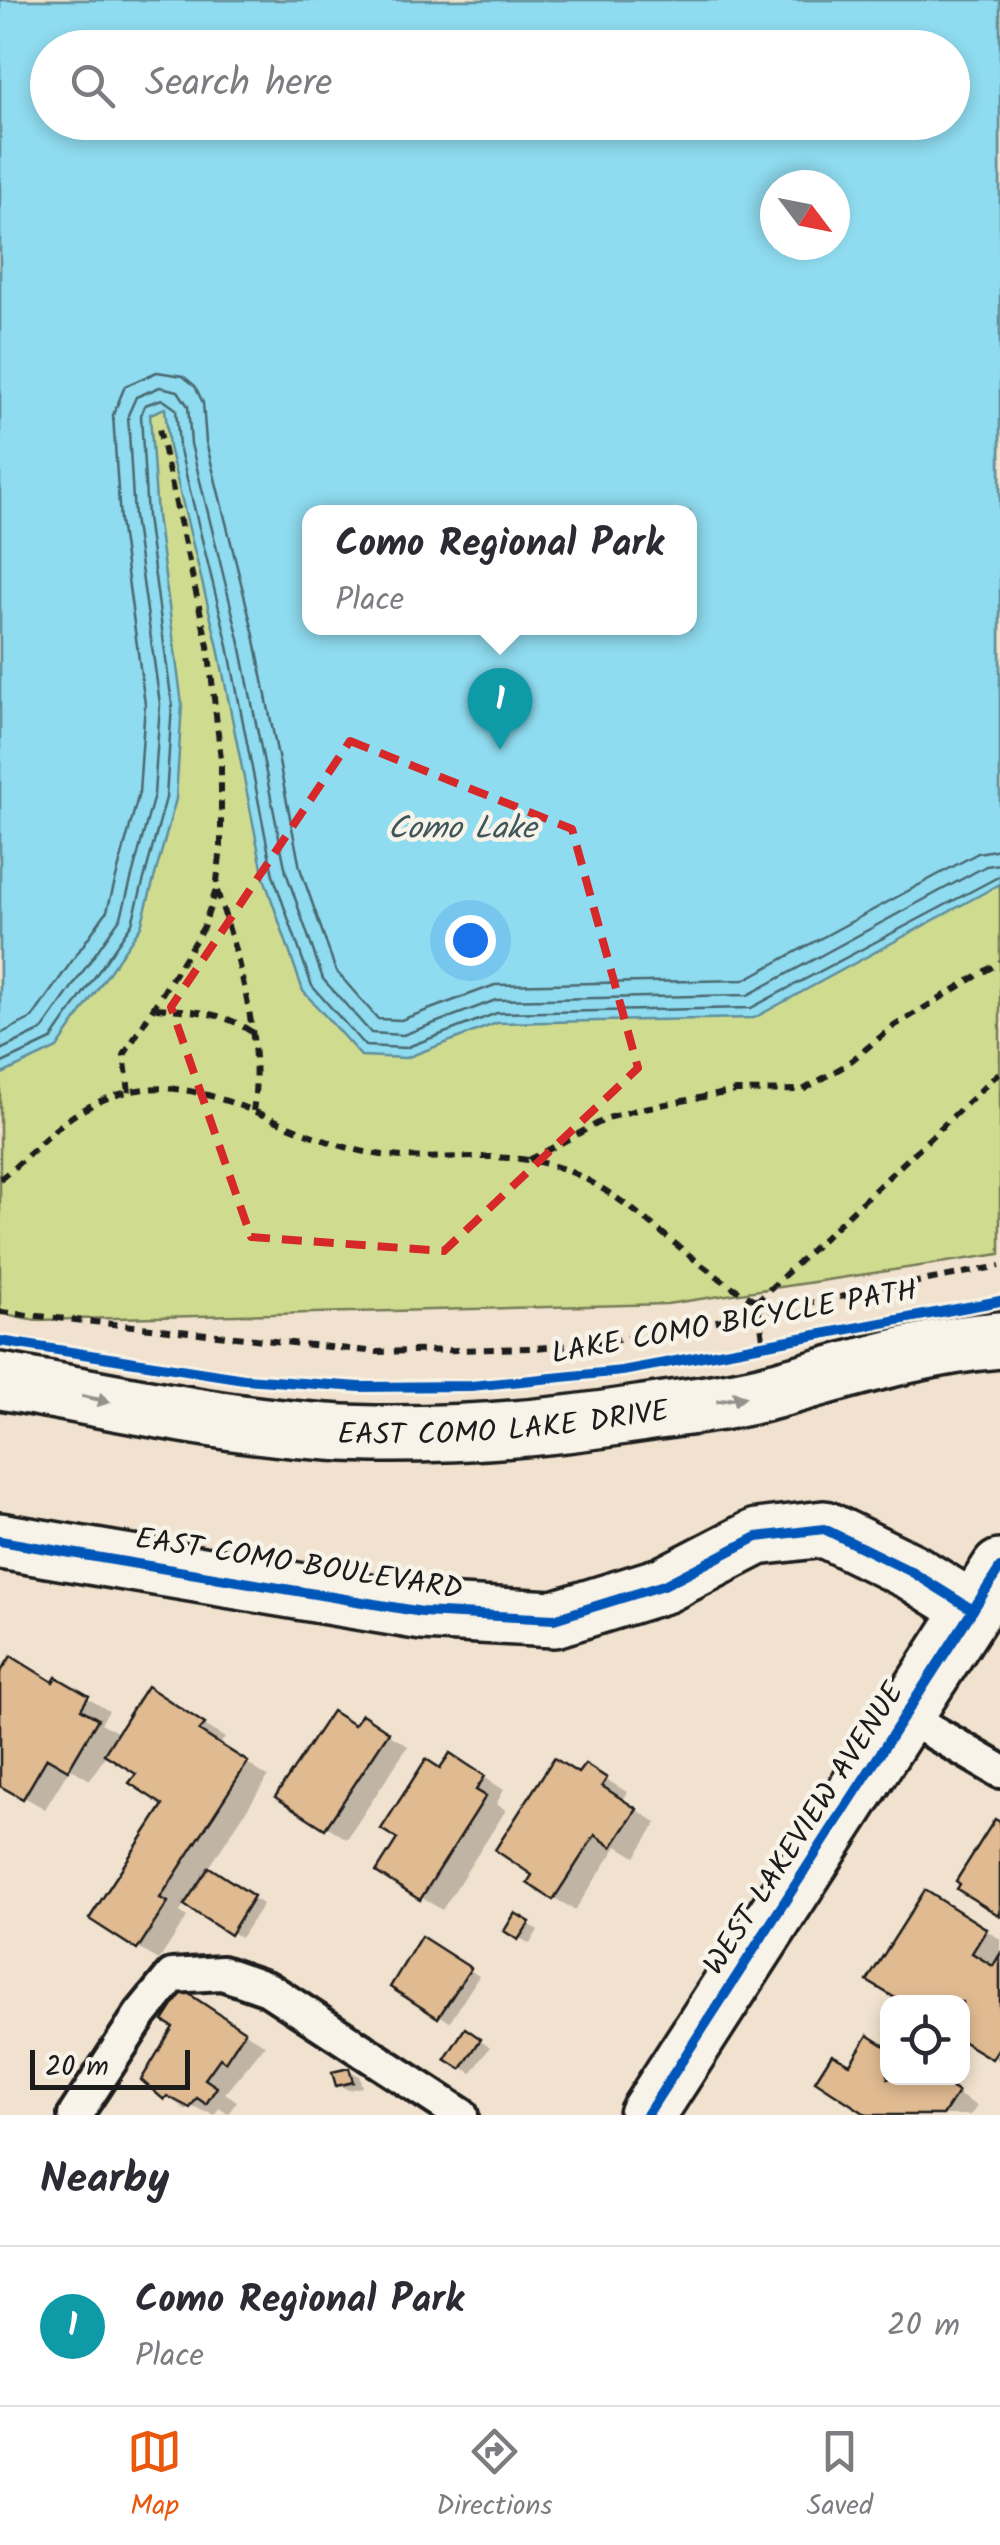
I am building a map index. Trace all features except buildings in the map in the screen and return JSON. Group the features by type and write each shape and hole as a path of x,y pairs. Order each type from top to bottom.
{"street":[{"name":"EAST COMO LAKE DRIVE","path":"0,1381 135,1408 249,1423 372,1434 494,1430 633,1415 767,1392 864,1365 1000,1340"},
{"name":"EAST COMO BOULEVARD","path":"0,1540 422,1612 554,1619 664,1585 757,1537 824,1529 912,1572 986,1589"},
{"name":"WEST LAKEVIEW AVENUE","path":"647,2115 986,1589"}],"lane":[{"path":"906,1716 1000,1771"},
{"path":"75,2115 141,2014 172,1976 222,1972 268,1989 461,2115"}],"path":[{"path":"128,1092 124,1056 203,928 216,890 222,847 221,758 208,646 158,424"},
{"path":"216,890 254,1034 258,1079 253,1112"},
{"path":"528,1161 608,1118 639,1109 736,1091 802,1090 846,1065 894,1026 1000,962"},
{"path":"155,1008 203,1010 238,1022 254,1034"},
{"path":"757,1301 1000,1072"},
{"path":"0,1179 77,1112 113,1094 189,1088 376,1154 485,1154 528,1161 569,1171 603,1190 718,1281 757,1301 764,1344"},
{"path":"0,1312 377,1352 608,1342 1000,1266"}],"highlighted area":[{"path":"350,741 572,829 638,1068 444,1251 251,1237 171,1007"}],"green space":[{"name":"Como Lake","path":"0,0 1000,0 1000,1254 667,1304 35,1320 0,1313"}],"water":[{"name":"Como Lake","path":"0,0 1000,0 1000,884 754,1018 497,1023 406,1058 361,1056 303,991 264,878 217,643 169,447 165,408 150,414 157,516 182,704 176,799 141,926 57,1048 0,1075"}],"cycle path":[{"name":"LAKE COMO BICYCLE PATH","path":"0,1341 244,1379 360,1387 471,1386 622,1371 1000,1301"},
{"path":"0,1541 422,1612 554,1619 664,1585 757,1537 824,1529 912,1572 973,1610"},
{"path":"647,2115 1000,1568"}],"place":[{"name":"Como Regional Park","path":"500,750"}]}
